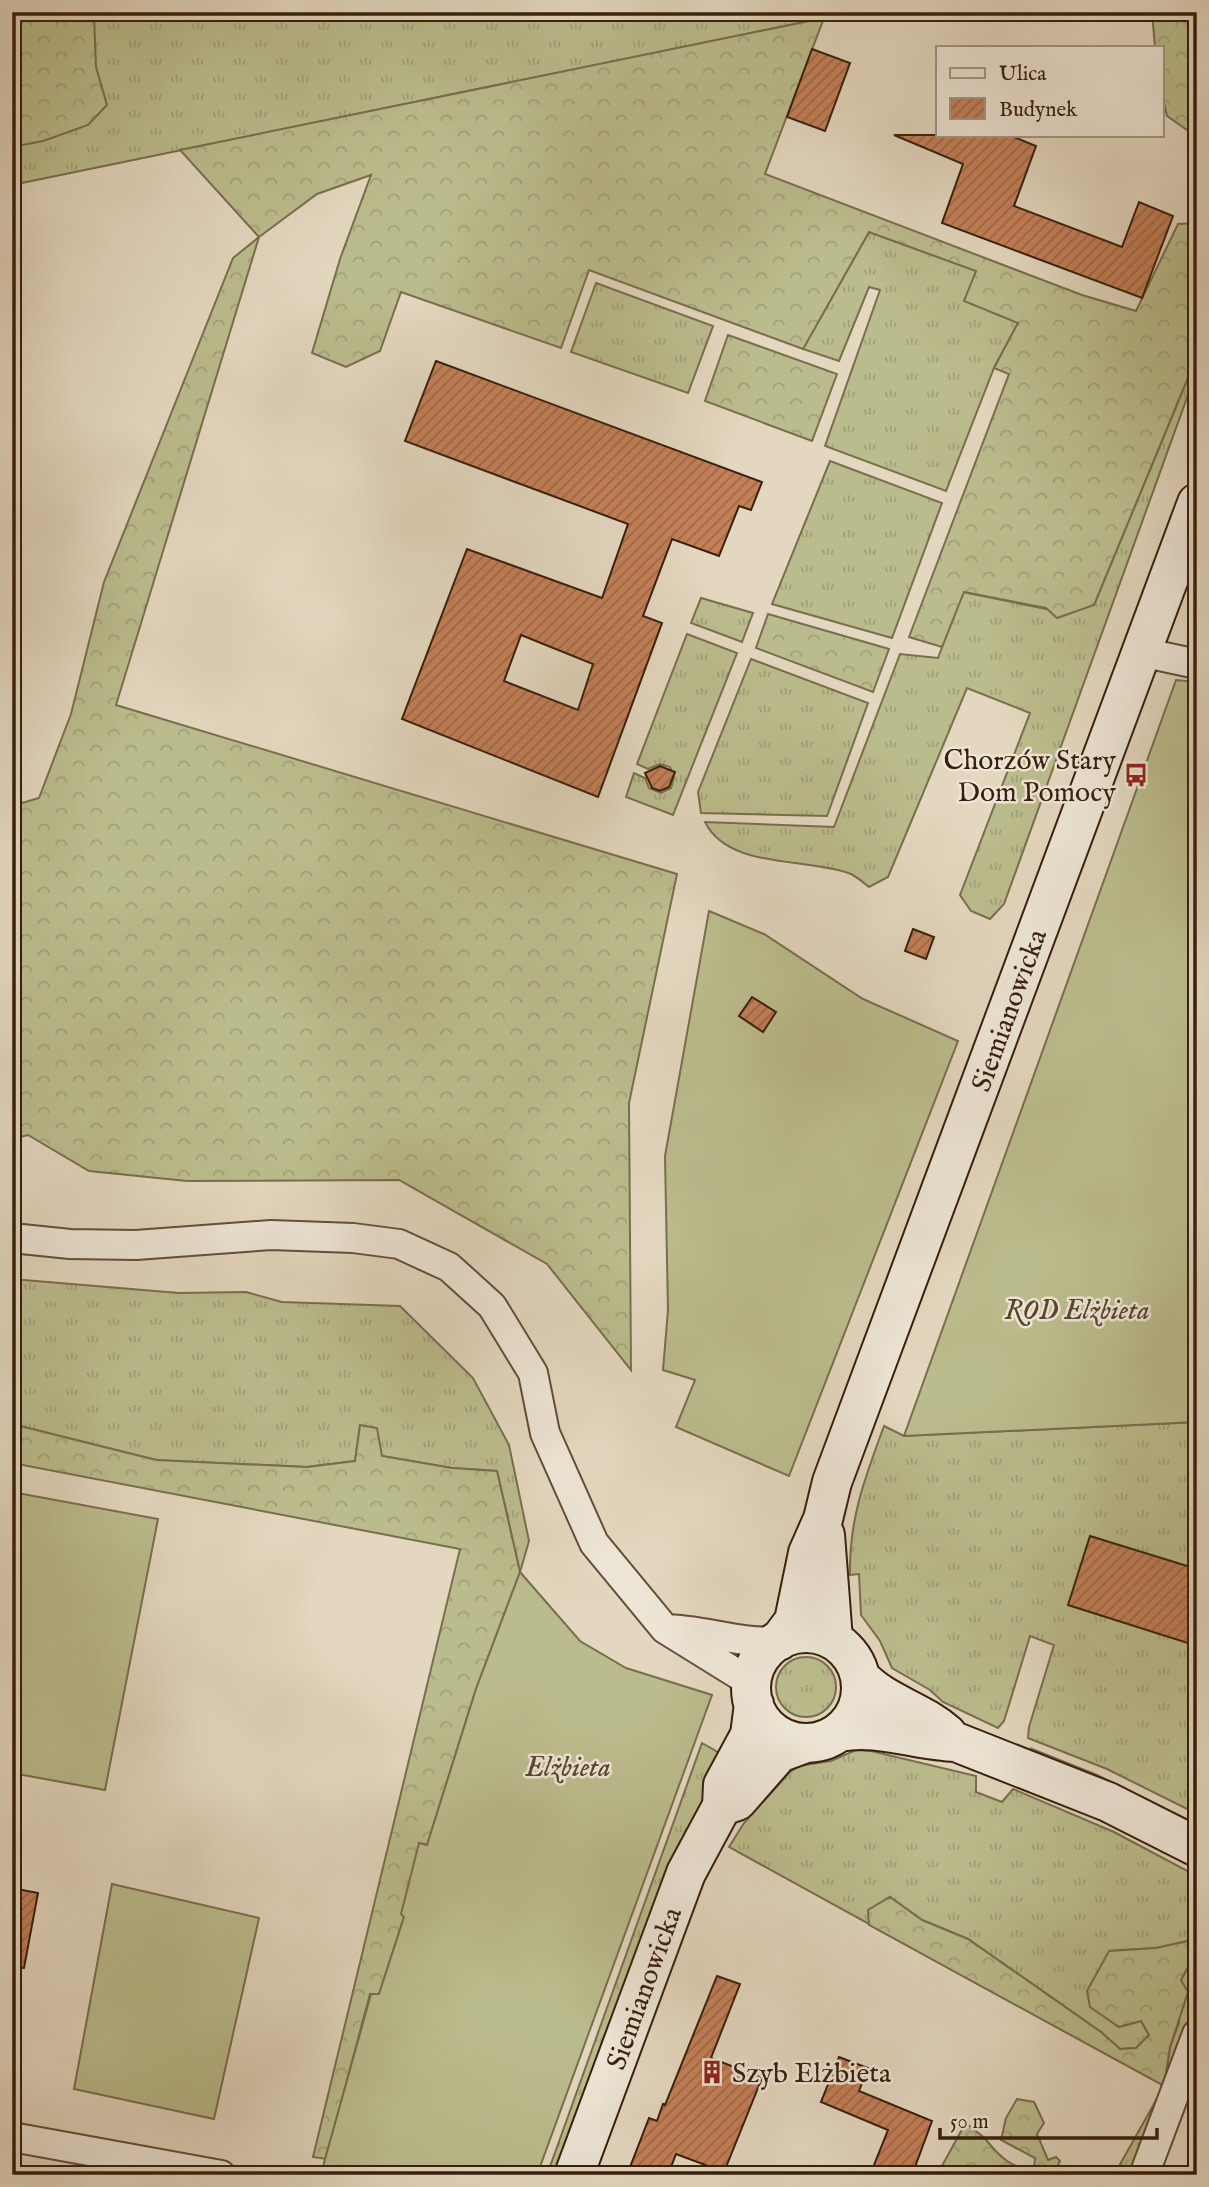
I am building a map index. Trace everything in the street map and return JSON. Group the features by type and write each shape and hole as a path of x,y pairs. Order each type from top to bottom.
{"street":[{"name":"Siemianowicka","path":"779,1641 794,1621 808,1553 822,1519 832,1482 1197,503"},
{"path":"1141,652 1197,664"},
{"path":"12,1238 70,1244 136,1245 271,1235 353,1238 399,1244 449,1267 492,1306 533,1373 545,1433 594,1543 665,1629 753,1693"},
{"name":"Siemianowicka","path":"822,1519 829,1557 833,1640"},
{"path":"665,1629 695,1629 755,1641 779,1641 806,1633 833,1640 851,1656 860,1677 874,1692 935,1723 956,1742 1097,1797 1197,1847"},
{"path":"779,1641 758,1663 753,1693 763,1721 778,1735 822,1737 865,1728 929,1742 956,1742"},
{"path":"822,1737 857,1708 860,1677"},
{"name":"Siemianowicka","path":"575,2175 686,1873 722,1806 723,1785 751,1731 753,1693"},
{"name":"Siemianowicka","path":"722,1806 737,1801 779,1753 822,1737"},
{"path":"1144,2175 1197,2034"},
{"path":"12,2137 220,2175"}],"green space":[{"path":"12,12 826,12 824,18 12,185"},
{"path":"12,12 91,12 94,15 96,67 107,105 88,125 43,141 12,147"},
{"path":"1152,12 1197,12 1197,137 1167,116 1164,103 1164,46 1155,46"},
{"path":"824,18 765,174 1082,295 1136,311 1178,224 1197,223 1197,356 1094,605 1057,618 1046,608 964,592 942,647 909,637 1009,374 994,368 1018,323 964,301 976,271 869,232 803,349 589,270 561,348 401,292 380,351 346,367 312,353 340,259 371,175 317,194 259,237 180,150"},
{"path":"869,232 977,271 1018,323 994,368 946,491 825,446 880,290 869,287 839,361 803,349"},
{"path":"259,237 116,705 677,874 629,1103 631,1370 547,1264 399,1180 187,1181 89,1171 28,1135 12,1139 12,806 39,798 71,714 104,582 233,258"},
{"path":"596,283 713,326 688,393 571,352"},
{"path":"728,335 837,374 812,441 705,401"},
{"path":"1197,356 1197,370 1004,904 990,919 971,911 960,895 1030,713 967,688 888,877 869,887 851,874 750,855 732,848 716,837 705,822 834,827 900,654 938,658 963,592 1046,609 1094,605"},
{"path":"830,461 942,503 892,638 772,604"},
{"path":"701,598 753,613 742,642 691,623"},
{"path":"768,614 889,649 873,692 756,648"},
{"path":"687,634 737,653 673,815 626,797 634,773 645,778 649,788 661,793 671,788 674,777 670,767 660,764 648,769 637,764"},
{"path":"751,659 868,703 827,816 701,813 698,792"},
{"name":"ROD Elżbieta","path":"1176,680 1197,682 1197,1422 904,1436"},
{"path":"709,911 764,934 863,999 958,1041 789,1476 676,1427 695,1380 663,1370 668,1310 665,1156"},
{"path":"12,1279 179,1293 246,1292 282,1302 400,1306 473,1378 509,1445 529,1541 520,1572 497,1471 452,1468 382,1456 360,1426 355,1461 307,1467 156,1460 12,1424"},
{"path":"1197,1422 1197,1814 1107,1769 1028,1738 1054,1645 1030,1636 1004,1721 998,1728 943,1702 930,1690 892,1668 880,1641 861,1615 859,1574 850,1575 850,1554 855,1517 884,1426 904,1436"},
{"path":"12,1424 156,1460 307,1467 355,1461 360,1425 377,1428 382,1456 452,1468 497,1471 520,1572 476,1689 427,1845 420,1843 404,1917 379,1994 370,1994 326,2159 313,2157 460,1549 12,1463"},
{"path":"12,1492 158,1519 105,1790 12,1773"},
{"name":"Elżbieta","path":"520,1572 580,1641 626,1668 712,1695 537,2175 352,2175 322,2170 371,1994 379,1994 404,1917 401,1914 419,1843 427,1845 476,1689"},
{"path":"806,1657 823,1662 831,1670 836,1687 831,1704 823,1712 806,1717 789,1712 781,1704 776,1687 781,1670 789,1662"},
{"path":"702,1743 721,1754 724,1765 678,1846 558,2175 547,2175"},
{"path":"1032,1749 1097,1775 1197,1824 1197,1832 1036,1755"},
{"path":"856,1750 871,1751 976,1776 976,1792 1002,1802 1013,1789 1114,1832 1197,1876 1197,1939 1156,1948 1109,1951 1105,2017 1119,2027 1141,2021 1149,2035 1136,2048 1120,2049 1101,2032 968,1939 922,1920 890,1897 868,1910 869,1924 729,1847 744,1823 790,1772 798,1766 831,1761"},
{"path":"112,1884 259,1918 214,2119 74,2089"},
{"path":"890,1897 922,1920 968,1939 1101,2032 1120,2049 1136,2048 1149,2035 1141,2021 1119,2027 1090,2007 1087,1991 1109,1951 1156,1948 1197,1939 1197,1950 1181,1980 1188,1992 1170,2047 1164,2086 869,1925 868,1910"},
{"path":"1197,1950 1197,1998 1164,2086 1170,2047 1179,2023 1181,1980"},
{"path":"1163,2088 1134,2175 1114,2175"},
{"path":"1017,2099 1034,2102 1044,2123 1037,2134 1048,2160 1056,2157 1060,2161 1055,2172 937,2175 966,2122 1007,2161 1019,2167 1034,2169 1035,2158 1001,2140 1006,2118"}],"building":[{"path":"812,49 850,63 825,131 787,117"},
{"path":"894,135 1011,136 1036,146 1014,206 1122,247 1139,202 1173,216 1142,298 942,223 963,164"},
{"path":"436,361 762,482 751,510 739,506 719,556 672,539 643,616 662,623 598,797 402,719 467,549 602,598 628,524 405,441","holes":["521,635 593,664 578,710 504,681"]},
{"path":"660,766 675,772 669,787 660,791 652,788 645,773"},
{"path":"913,929 934,937 926,959 905,951"},
{"path":"752,997 776,1012 763,1032 739,1016"},
{"path":"1090,1536 1197,1569 1197,1646 1068,1605"},
{"path":"12,1888 38,1893 24,1968 12,1967"},
{"name":"Szyb Elżbieta","path":"717,1976 740,1984 711,2058 762,2078 724,2172 676,2154 668,2175 627,2175 649,2118 657,2121 663,2104 665,2105"},
{"path":"839,2057 868,2068 859,2091 932,2121 912,2175 870,2175 888,2130 821,2102"}],"place":[{"name":"Chorzów Stary Dom Pomocy","path":"1136,775"},
{"name":"Szyb Elżbieta","path":"712,2072"}]}
